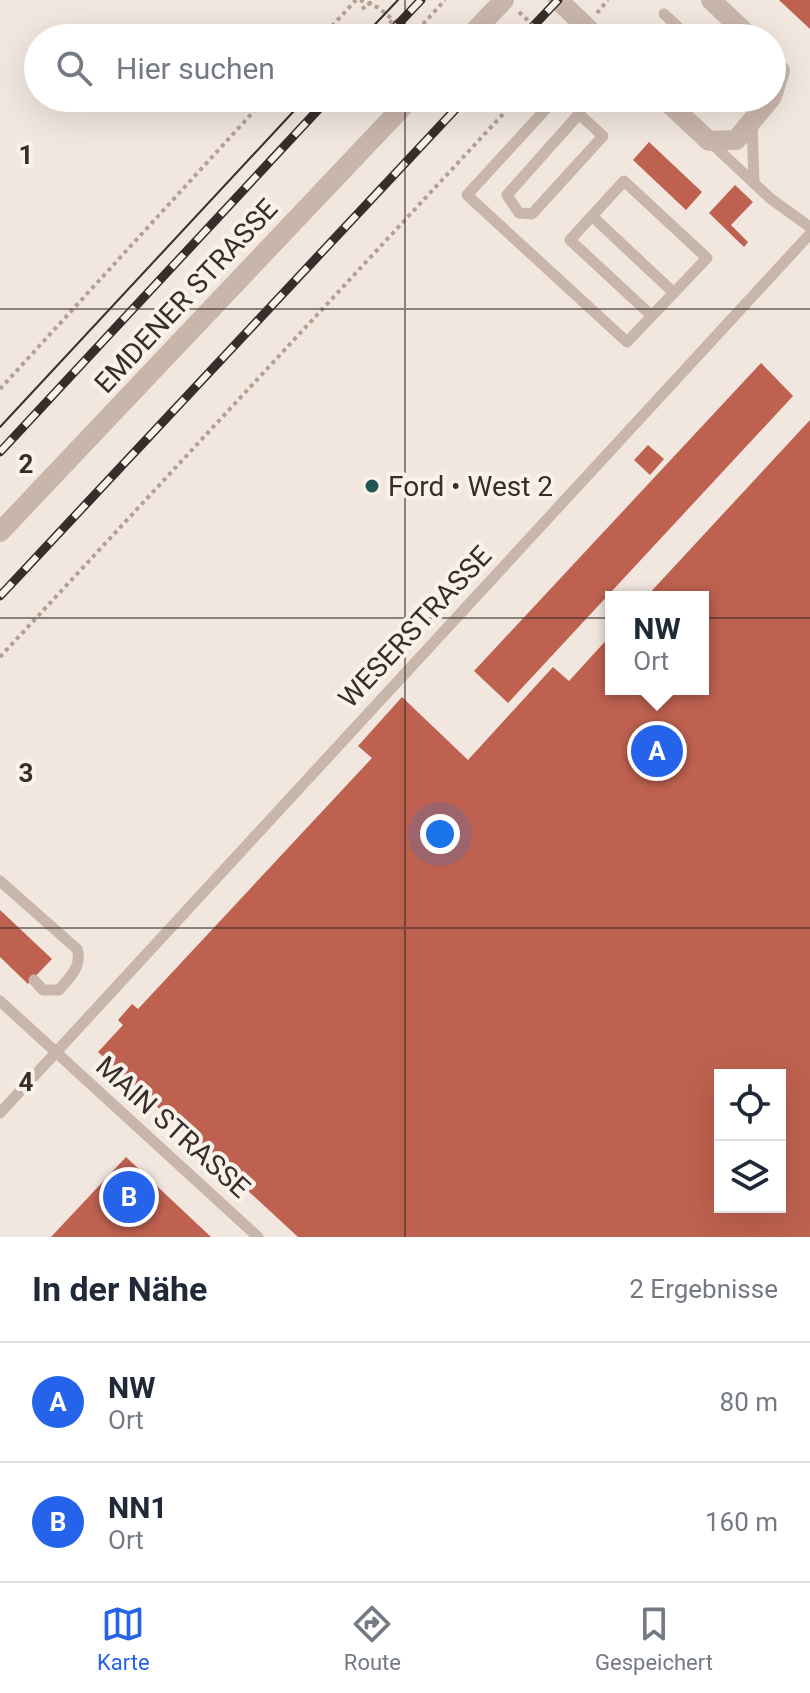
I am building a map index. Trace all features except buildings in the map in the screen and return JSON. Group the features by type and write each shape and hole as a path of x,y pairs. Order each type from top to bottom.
{"street":[{"path":"558,0 583,24"},
{"path":"711,0 736,24"},
{"path":"485,24 509,4"},
{"name":"EMDENER STRASSE","path":"0,532 398,112"},
{"path":"678,112 709,141 736,140 757,112"}],"lane":[{"path":"664,14 675,24"},
{"path":"543,112 467,195 627,342 652,316 674,293 707,258 624,181 570,240 652,316"},
{"path":"754,183 762,112"},
{"path":"579,114 603,136 532,214 519,213 507,195 579,114"},
{"path":"709,141 754,183 810,227"},
{"path":"592,216 674,293"},
{"name":"WESERSTRASSE","path":"0,1113 810,234"},
{"path":"0,881 77,949 79,956 75,971 59,990 43,990 34,980"},
{"name":"MAIN STRASSE","path":"0,1001 258,1237"}],"path":[{"path":"335,24 358,0 372,2 398,24"},
{"path":"423,24 445,0"},
{"path":"362,9 372,2"},
{"path":"509,4 531,24"},
{"path":"389,24 393,20"},
{"path":"0,389 253,112"},
{"path":"0,657 505,112"}],"tram line":[{"path":"375,24 398,0"},
{"path":"0,427 293,112"}],"railway":[{"path":"398,24 421,0"},
{"path":"535,24 558,0"},
{"path":"0,452 316,112"},
{"path":"0,596 453,112"}],"place":[{"name":"Ford • West 2","path":"372,486"},
{"name":"NW","path":"657,751"},
{"name":"NN1","path":"129,1197"}]}
